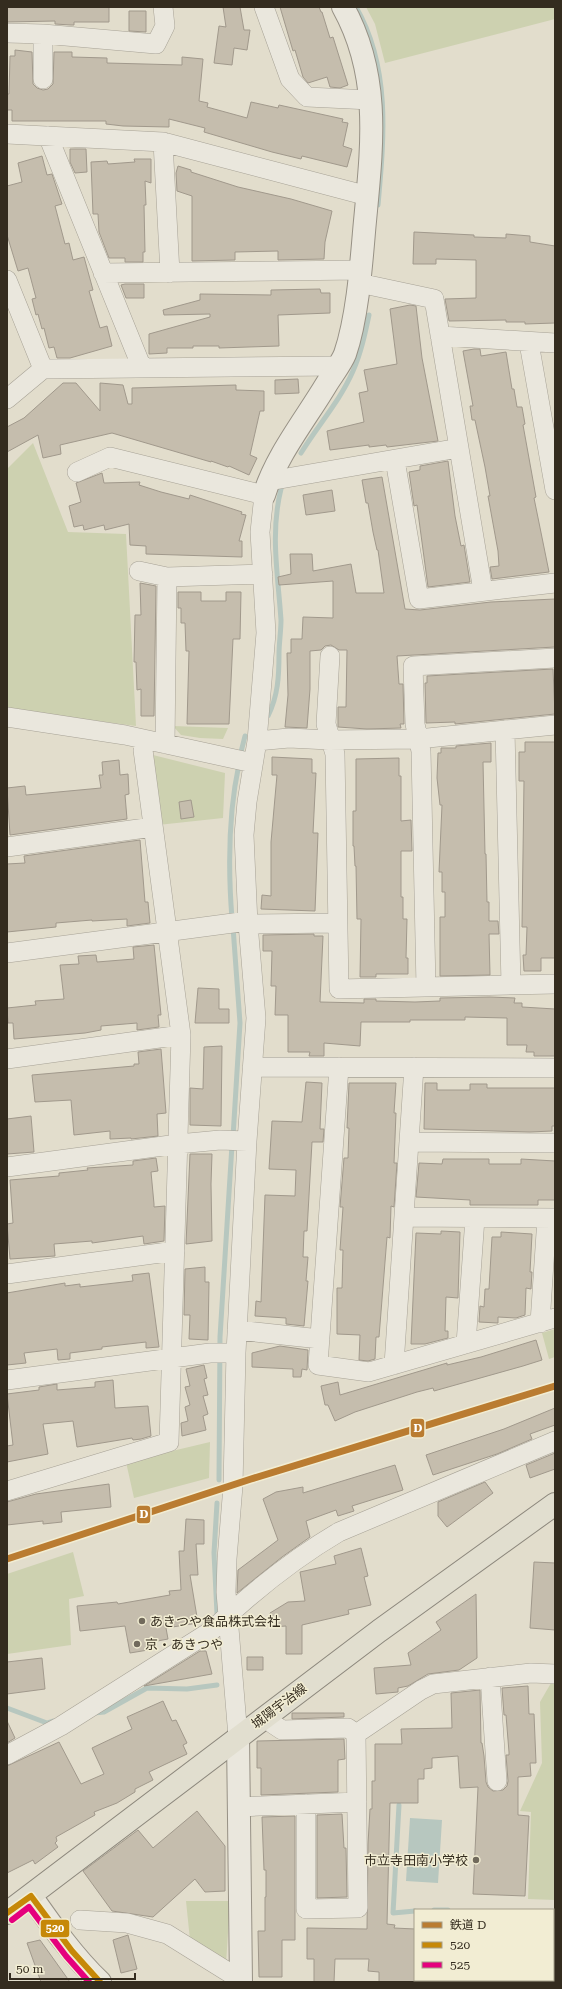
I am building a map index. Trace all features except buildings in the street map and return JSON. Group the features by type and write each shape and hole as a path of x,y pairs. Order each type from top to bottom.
{"main road":[{"name":"城陽宇治線","path":"7,1913 379,1631 555,1504"}],"street":[{"path":"7,33 43,34 156,44 165,26 163,7"},
{"path":"264,7 290,79 307,97 371,100"},
{"path":"241,1981 238,1737 229,1613 226,1592 233,1486 223,1353 237,1330 235,1140 252,1067 256,1018 240,922 247,802 243,761 257,741 266,633 260,532 266,488 345,355 360,277 373,142 371,100 365,67 353,26 343,7"},
{"path":"43,34 43,79"},
{"path":"7,134 163,142 368,196"},
{"path":"48,136 142,368"},
{"path":"163,142 170,273"},
{"path":"104,273 360,277 434,299 483,591"},
{"path":"7,280 43,369"},
{"path":"440,336 555,344"},
{"path":"529,343 555,490"},
{"path":"7,399 43,369 338,366"},
{"path":"78,472 110,457 266,488 395,460 459,448"},
{"path":"395,460 419,599 555,583"},
{"path":"140,571 167,577 263,574"},
{"path":"164,744 167,577"},
{"path":"330,656 326,724 335,754 339,989 555,984"},
{"path":"426,987 421,751 414,724 413,666 555,658"},
{"path":"7,717 164,744 243,761"},
{"path":"257,741 289,738 330,740 418,740 555,726"},
{"path":"505,730 511,985"},
{"path":"7,1491 169,1442 181,1035 143,750"},
{"path":"7,847 153,827"},
{"path":"7,953 240,922 337,923"},
{"path":"7,1059 181,1035"},
{"path":"252,1067 555,1068"},
{"path":"339,1067 318,1365 369,1372 547,1320 551,1218 404,1217"},
{"path":"394,1365 414,1067"},
{"path":"7,1167 178,1144 235,1140"},
{"path":"409,1142 555,1143"},
{"path":"466,1344 475,1218"},
{"path":"7,1274 175,1251"},
{"path":"237,1330 320,1339"},
{"path":"7,1380 171,1358 223,1353"},
{"path":"7,1755 62,1726 211,1631 229,1613 308,1550 339,1532 555,1441"},
{"path":"356,1734 421,1690 433,1684 531,1673 555,1674"},
{"path":"490,1677 497,1781"},
{"path":"266,1716 272,1724 282,1730 348,1728 356,1734"},
{"path":"306,1804 306,1909 358,1908 356,1734"},
{"path":"239,1807 356,1802"},
{"path":"31,1896 71,1951 100,1982"},
{"path":"80,1920 127,1923 166,1934 241,1981"}],"green space":[{"path":"366,7 555,7 555,19 385,63 375,24"},
{"path":"33,443 68,532 126,534 136,726 7,709 7,469"},
{"path":"173,726 228,728 223,739 181,735"},
{"path":"149,754 225,773 223,818 158,825"},
{"path":"555,1329 555,1357 549,1359 542,1333"},
{"path":"210,1442 209,1478 134,1498 126,1462"},
{"path":"73,1552 84,1596 69,1599 71,1645 7,1654 7,1574"},
{"path":"551,1683 555,1684 555,1900 528,1899 531,1812 520,1811 542,1763 540,1702"},
{"path":"186,1901 230,1901 226,1964 190,1940"}],"shaded area":[{"path":"410,1818 442,1820 438,1883 406,1881"}],"waterway":[{"path":"356,7 367,30 375,54 380,79 383,129 378,205"},
{"path":"301,453 348,382 361,350 369,315"},
{"path":"268,716 276,693 279,670 281,620 275,538 281,489"},
{"path":"240,756 245,736"},
{"path":"232,919 230,842 235,783 239,764"},
{"path":"233,927 240,1023 233,1137"},
{"path":"219,1480 220,1337 232,1145"},
{"path":"217,1503 214,1553 217,1614"},
{"path":"94,1713 104,1712 147,1688 187,1689 217,1685"},
{"path":"7,1708 47,1723 53,1721"},
{"path":"399,1805 393,1913 414,1911"}],"rail line":[{"name":"D","path":"7,1559 251,1479 555,1386"}],"transit line":[{"name":"520","path":"7,1913 31,1896 72,1951 100,1982"},
{"name":"525","path":"12,1920 29,1907 66,1956 89,1982"}],"place":[{"name":"あきつや食品株式会社","path":"142,1621"},
{"name":"京・あきつや","path":"137,1644"},
{"name":"市立寺田南小学校","path":"476,1860"}]}
